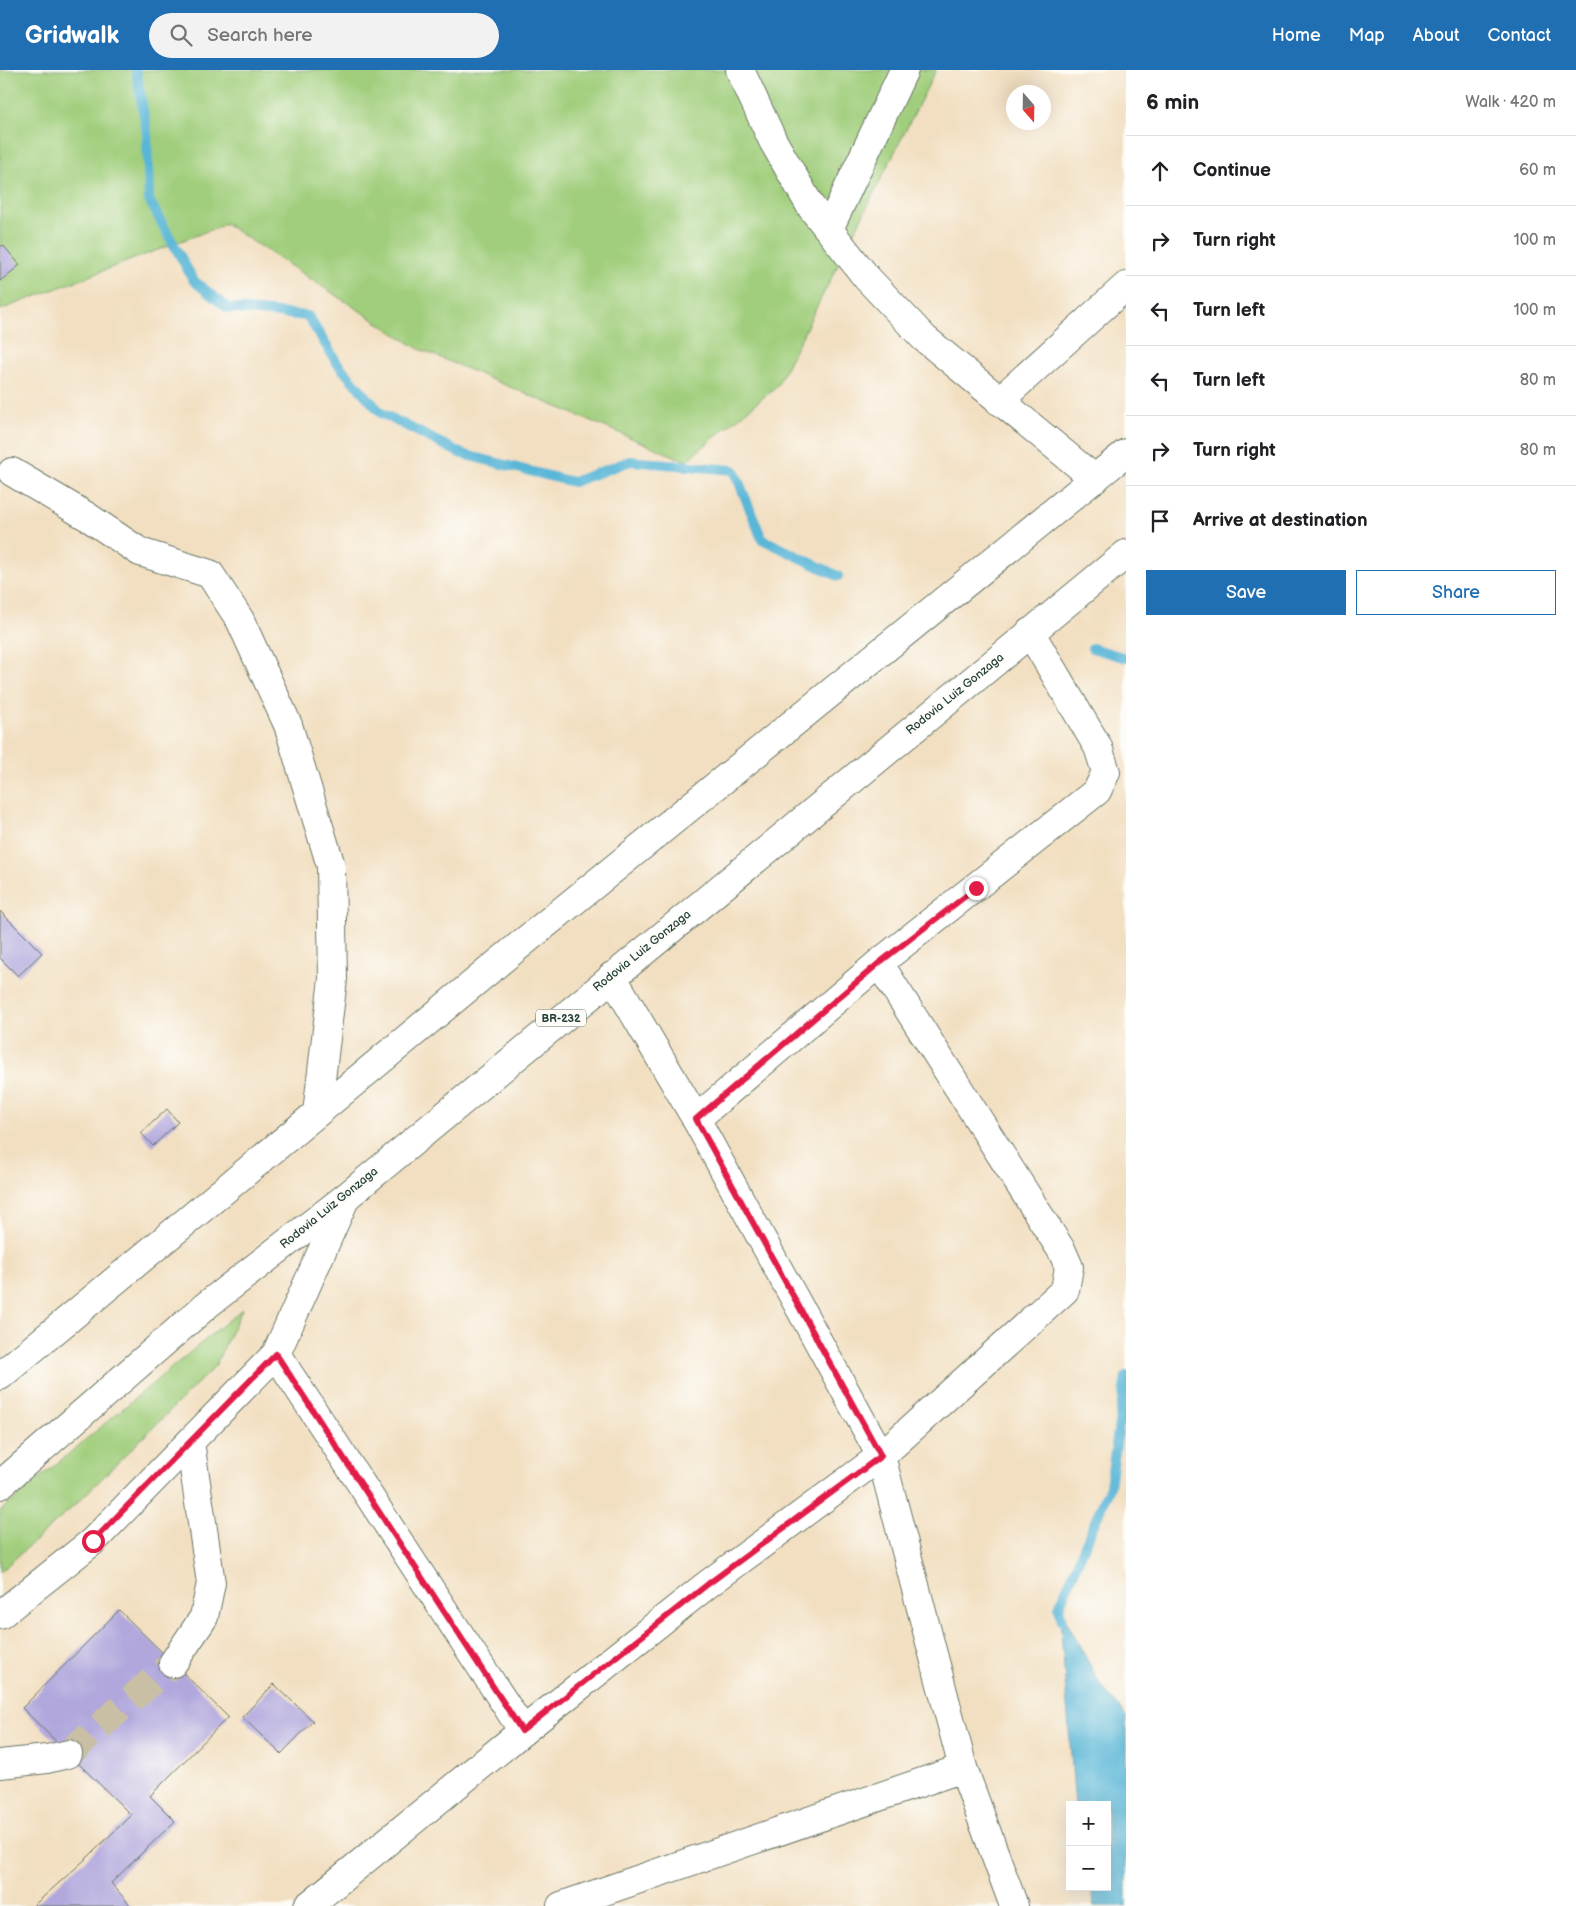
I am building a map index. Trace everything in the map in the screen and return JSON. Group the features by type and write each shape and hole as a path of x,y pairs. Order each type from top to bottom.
{"main road":[{"path":"740,70 773,141 811,206 867,278 924,338 1095,479"},
{"path":"829,229 904,70"},
{"path":"1000,401 1126,286"},
{"path":"0,1376 317,1113 1126,453"},
{"path":"12,472 88,517 140,552 210,574 240,620 288,725 331,866 334,980 317,1113"},
{"name":"Rodovia Luiz Gonzaga","path":"0,1485 208,1304 346,1197 1126,554"},
{"path":"696,1119 879,963 1097,791 1106,772 1098,747 1030,632"},
{"path":"308,1906 522,1731 708,1584 881,1456 1065,1290 1069,1266 1062,1251 879,963"},
{"path":"612,976 696,1119 881,1456 963,1768 1014,1906"},
{"path":"0,1615 93,1541 276,1354 346,1197"},
{"path":"276,1354 522,1731"},
{"path":"173,1663 204,1617 211,1583 190,1442"},
{"path":"0,1764 46,1760 68,1754"},
{"path":"561,1906 963,1768"}],"green space":[{"path":"0,70 936,70 777,386 686,461 417,348 226,224 0,310"},
{"path":"242,1309 215,1366 76,1504 0,1572 0,1511"}],"water":[{"path":"1059,1607 1100,1684 1126,1717 1126,1906 1095,1906 1092,1891 1111,1891 1111,1801 1075,1801"}],"building":[{"path":"3,245 20,265 0,281 0,247"},
{"path":"0,911 42,953 18,976 0,958"},
{"path":"167,1109 178,1122 153,1146 141,1133"},
{"path":"119,1610 228,1717 150,1796 175,1821 111,1883 131,1906 33,1906 88,1857 131,1815 22,1708"},
{"path":"274,1684 313,1721 281,1754 242,1717"}],"waterway":[{"path":"136,70 147,133 149,200 194,281 228,308 308,316 337,363 381,413 462,454 573,482 630,461 734,470 762,539 838,576"},
{"path":"1092,648 1126,658"},
{"path":"1062,1621 1059,1607 1110,1486 1126,1376"}],"tunnel":[{"path":"68,1754 173,1663"}],"route":[{"path":"93,1541 276,1354 522,1731 708,1584 881,1456 696,1119 772,1052 879,963 976,888"}]}
